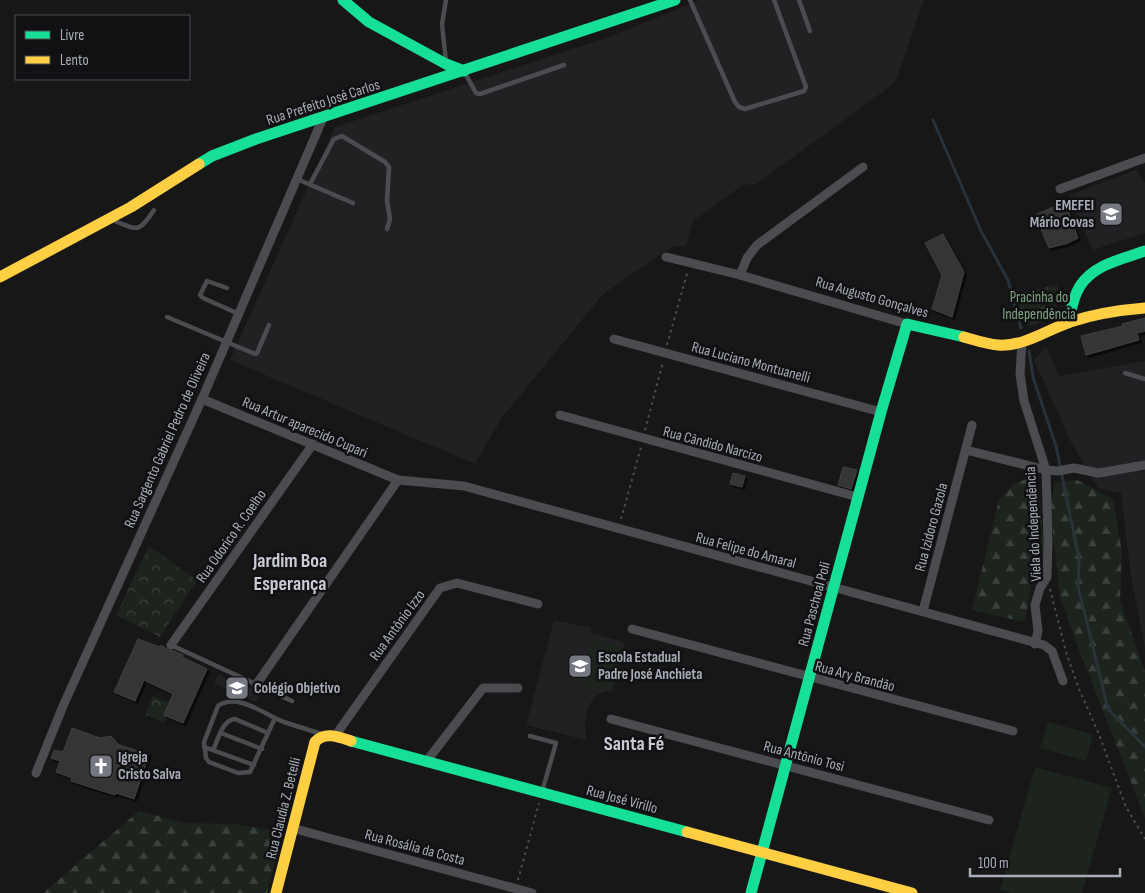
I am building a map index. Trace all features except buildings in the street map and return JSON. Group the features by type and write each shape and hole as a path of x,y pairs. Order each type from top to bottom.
{"street":[{"path":"343,0 369,22 446,64 464,71"},
{"name":"Rua Prefeito José Carlos","path":"0,277 109,219 212,156 256,139 675,0"},
{"name":"Rua Sargento Gabriel Pedro de Oliveira","path":"36,773 63,706 202,399 324,118"},
{"path":"1060,189 1145,158"},
{"path":"740,275 747,258 757,245 863,167"},
{"path":"1068,323 1075,295 1084,279 1097,268 1145,251"},
{"name":"Rua Augusto Gonçalves","path":"666,256 740,275 907,324 998,345 1022,342 1068,323 1132,308 1145,308"},
{"name":"Rua Paschoal Poli","path":"751,893 858,497 907,324"},
{"name":"Rua Luciano Montuanelli","path":"614,339 882,412"},
{"name":"Viela do Independência","path":"1022,342 1020,374 1024,401 1046,470 1047,578"},
{"name":"Rua Artur aparecido Cupari","path":"202,399 398,480"},
{"name":"Rua Cândido Narcizo","path":"560,415 858,497"},
{"name":"Rua Izidoro Gazola","path":"923,612 972,425"},
{"name":"Rua Odorico R. Coelho","path":"171,645 313,444"},
{"path":"966,450 1046,470 1058,471 1074,468 1098,473 1145,465"},
{"path":"256,685 398,480"},
{"name":"Rua Felipe do Amaral","path":"398,480 464,486 1044,645 1052,651 1063,681"},
{"path":"1035,644 1038,631 1035,605 1040,588 1047,578"},
{"name":"Rua Antônio Izzo","path":"330,735 440,588 457,583 538,604"},
{"name":"Rua Ary Brandão","path":"632,629 1013,732"},
{"path":"426,762 483,688 518,688"},
{"name":"Rua Antônio Tosi","path":"611,719 989,820"},
{"name":"Rua José Virillo","path":"330,735 912,893"},
{"name":"Rua Claudia Z. Betelli","path":"276,893 315,742 319,737 330,735"},
{"name":"Rua Rosália da Costa","path":"292,828 532,893"}],"lane":[{"path":"446,0 442,24 446,64"},
{"path":"690,0 735,102 739,107 745,109 804,91 806,87 774,0"},
{"path":"799,0 810,31"},
{"path":"464,71 476,93 480,94 564,65"},
{"path":"310,184 334,139 342,136 389,166 387,201 390,218 387,229"},
{"path":"297,179 353,203"},
{"path":"109,219 133,228 139,228 143,226 154,210"},
{"path":"227,288 207,281 200,295 239,314"},
{"path":"166,317 251,354 257,353 269,325"},
{"path":"1124,373 1145,379"},
{"path":"171,645 292,701"},
{"path":"275,718 250,772 238,772 207,760 205,757 204,742 218,706 230,701 248,705 275,718 330,735"},
{"path":"213,750 225,723 232,719 268,733"},
{"path":"221,733 262,749"},
{"path":"530,736 556,743 542,793"},
{"path":"204,747 254,764"}],"path":[{"path":"618,528 690,263"},
{"name":"Viela do Independência","path":"1047,578 1066,652 1079,689 1098,732 1126,807 1145,839"},
{"path":"515,888 542,793"}],"shaded area":[{"path":"700,0 924,0 895,83 756,184 743,185 693,221 686,246 673,246 603,294 501,419 475,464 230,360 335,127 606,38"},
{"name":"EMEFEI Mário Covas","path":"1136,170 1145,183 1145,233 1093,250 1069,195"},
{"path":"1046,346 1059,376 1145,361 1145,648 1131,576 1121,493 1098,488 1071,442 1034,360"},
{"name":"Escola Estadual Padre José Anchieta","path":"554,620 592,628 590,633 625,642 613,690 598,694 589,705 585,721 586,740 526,725"},
{"name":"Colégio Objetivo","path":"218,674 260,692 256,702 214,684"}],"green space":[{"name":"Pracinha do Independência","path":"1057,285 1054,318 1027,327 1019,304 1019,296 1025,292"},
{"path":"1031,477 1038,483 1044,551 1031,586 1025,622 972,610 999,500 1014,484"},
{"path":"1077,480 1113,499 1122,552 1120,600 1145,672 1145,818 1060,597 1050,507 1055,482"},
{"path":"149,546 197,580 160,637 116,615"},
{"path":"591,639 623,648 611,692 579,684"},
{"path":"152,696 172,704 164,723 146,715"},
{"path":"1048,722 1093,734 1086,761 1040,748"},
{"path":"1035,767 1112,788 1082,893 1011,893 1000,890"},
{"path":"139,811 186,823 234,824 283,832 267,893 43,893"}],"waterway":[{"path":"933,120 981,231 1008,280 1021,328"},
{"path":"1029,351 1033,377 1056,446 1079,559 1078,586 1108,709 1145,747"}],"traffic: fast":[{"path":"343,0 369,22 446,64 464,71"},
{"path":"199,164 212,156 256,139 675,0"},
{"path":"1068,323 1072,304 1080,286 1093,272 1110,263 1145,251"},
{"path":"751,893 881,412 907,324 964,337"},
{"path":"351,741 687,832"}],"traffic: slow":[{"path":"0,277 131,207 199,164"},
{"path":"964,337 989,344 1007,345 1026,341 1079,319 1145,308"},
{"path":"276,893 315,742 328,736 351,741"},
{"path":"687,832 912,893"}],"place":[{"name":"EMEFEI Mário Covas","path":"1111,214"},
{"name":"Escola Estadual Padre José Anchieta","path":"580,666"},
{"name":"Colégio Objetivo","path":"237,688"},
{"name":"Igreja Cristo Salva","path":"101,766"}],"district":[{"name":"Jardim Boa Esperança","path":"290,572"},
{"name":"Santa Fé","path":"634,743"}]}
